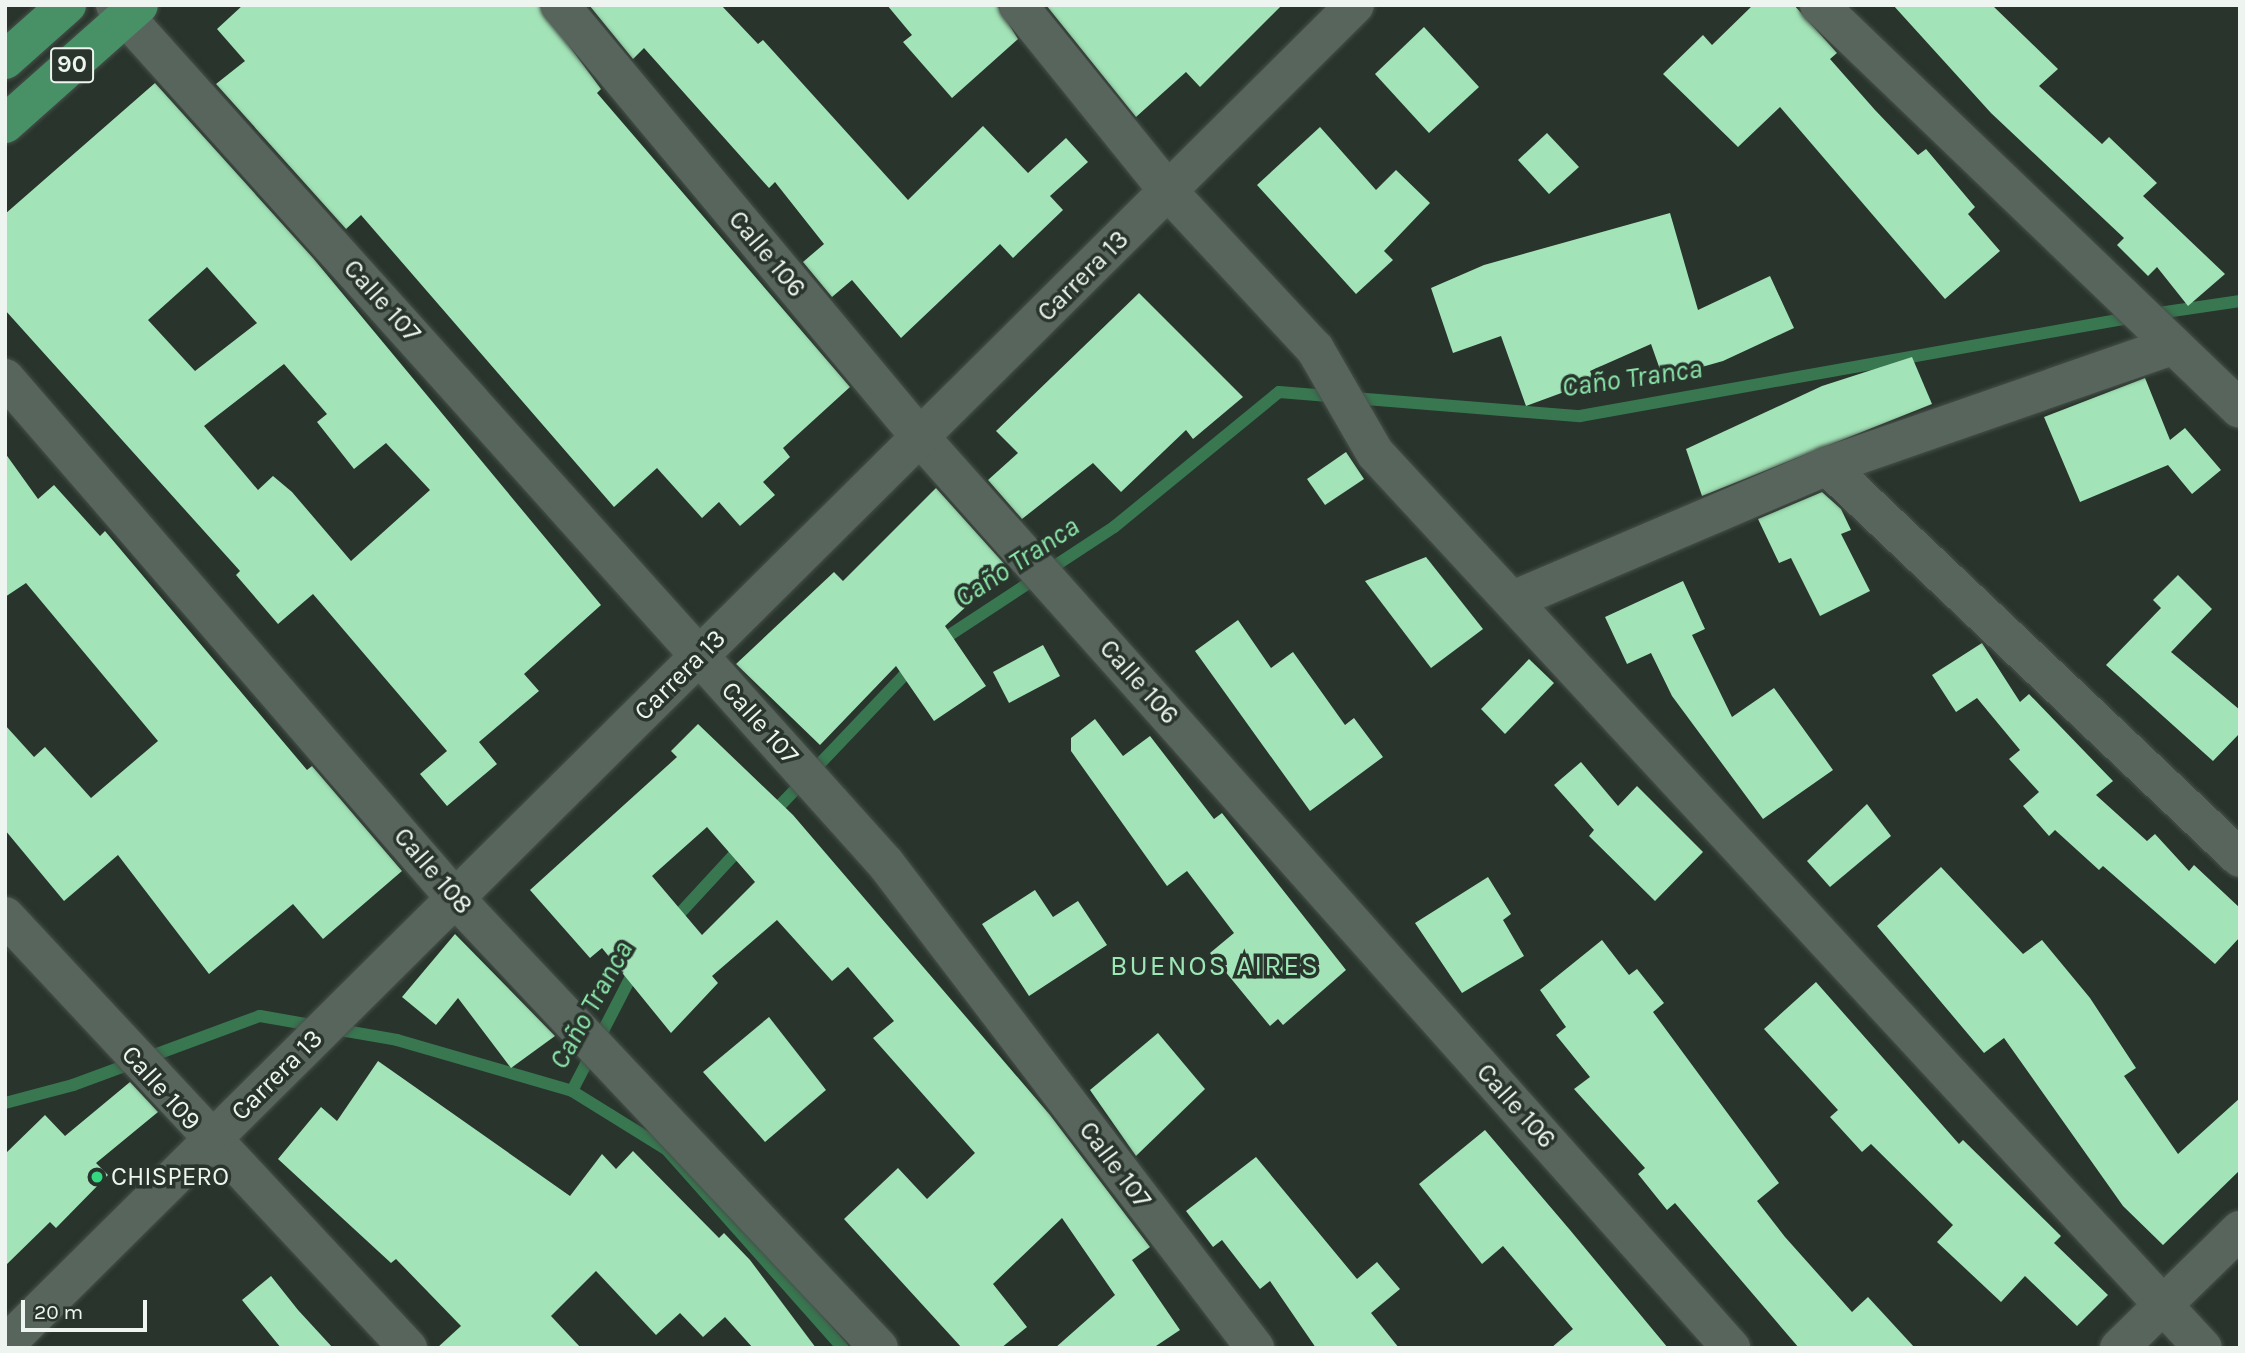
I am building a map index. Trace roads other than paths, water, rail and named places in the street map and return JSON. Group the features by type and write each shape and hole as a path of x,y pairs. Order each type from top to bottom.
{"main road":[{"name":"90","path":"5,60 67,5"},
{"name":"90","path":"5,124 127,9"}],"street":[{"name":"Calle 106","path":"559,5 920,437 1731,1348"},
{"path":"1018,5 1168,191 1315,349 1375,453 2203,1348"},
{"name":"Carrera 13","path":"5,1345 1355,5"},
{"path":"1819,5 2240,409"},
{"name":"Calle 107","path":"127,9 887,864 1252,1347"},
{"path":"1513,600 1827,467 2165,339"},
{"name":"Calle 108","path":"5,378 456,898 879,1348"},
{"path":"1827,467 2240,858"},
{"name":"Calle 109","path":"5,916 210,1141 408,1348"},
{"path":"2119,1348 2240,1230"}],"waterway":[{"name":"Caño Tranca","path":"2152,314 2240,301"},
{"name":"Caño Tranca","path":"939,642 1114,527 1279,392 1580,416 2134,317"},
{"name":"Caño Tranca","path":"771,815 913,666"},
{"name":"Caño Tranca","path":"671,923 742,846"},
{"name":"Caño Tranca","path":"5,1103 73,1085 260,1016 397,1040 572,1091 636,967"},
{"path":"572,1091 667,1150 843,1348"}],"place":[{"name":"CHISPERO","path":"97,1177"}],"district":[{"name":"BUENOS AIRES","path":"1215,966"}]}
